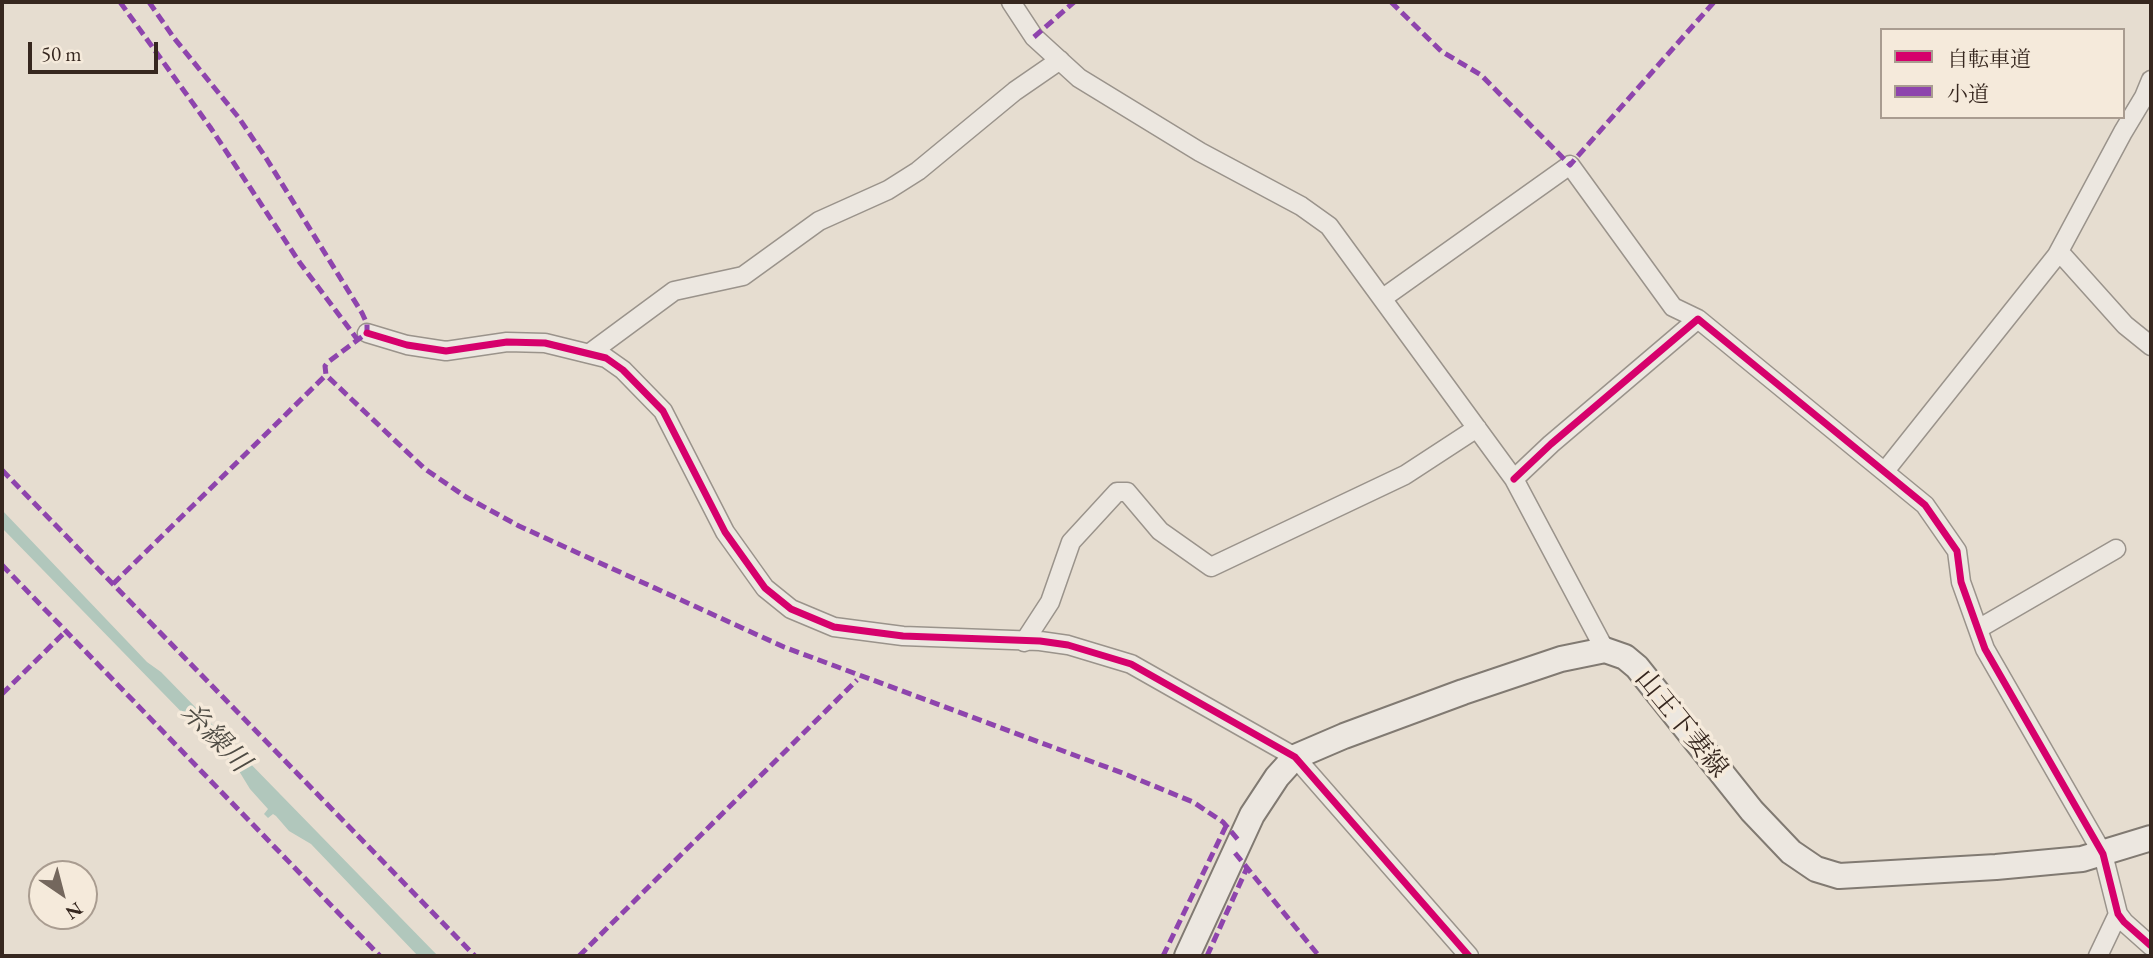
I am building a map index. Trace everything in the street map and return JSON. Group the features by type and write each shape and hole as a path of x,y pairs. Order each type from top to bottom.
{"main road":[{"path":"1187,956 1252,815 1277,777 1295,757 1463,692 1560,659 1605,650"},
{"name":"山王下妻線","path":"1605,650 1625,657 1637,667 1752,811 1791,852 1816,869 1839,876 1996,867 2082,859 2151,838"}],"street":[{"path":"1011,2 1034,37 1079,78 1200,152 1301,206 1329,226 1514,479 1605,650"},
{"path":"590,353 674,291 743,276 819,221 888,190 918,171 1015,92 1060,60"},
{"path":"1885,471 2057,255 2144,97 2151,79"},
{"path":"1384,298 1570,165 1673,307 1698,319 1924,505 1957,551 1961,582 1985,649 2103,854 2118,914 2151,946"},
{"path":"2057,255 2064,257 2125,325 2151,346"},
{"path":"1514,479 1551,444 1698,319"},
{"path":"367,333 407,345 446,351 507,342 545,343 606,358 623,370 663,411 726,532 765,588 791,609 834,627 903,636 1040,641 1068,645 1131,664 1295,757 1469,956"},
{"path":"1024,642 1050,602 1071,542 1117,492 1128,492 1160,531 1211,566 1405,475 1477,428"},
{"path":"1978,629 2116,549"},
{"path":"2098,956 2118,914"}],"water":[{"name":"糸繰川","path":"2,510 147,662 161,672 438,956 418,956 311,844 289,831 273,814 268,818 264,814 268,809 250,789 239,771 2,528"}],"marked path":[{"path":"120,2 210,127 300,263 357,339"},
{"path":"149,2 174,38 239,118 362,313 367,324 367,333 328,362 325,366 326,375 425,469 466,497 519,526 784,647 1193,802 1223,822 1240,842"},
{"path":"1034,37 1074,2"},
{"path":"1391,2 1441,51 1481,75 1570,165 1714,2"},
{"path":"113,584 326,375"},
{"path":"2,470 475,956"},
{"path":"2,565 380,956"},
{"path":"2,694 65,632"},
{"path":"579,956 857,680"},
{"path":"1163,956 1226,826"},
{"path":"1235,853 1319,956"},
{"path":"1207,956 1247,868"}],"cycle path":[{"path":"1514,479 1551,444 1698,319 1925,505 1957,551 1961,582 1985,649 2103,854 2118,914 2151,946"},
{"path":"367,333 407,345 446,351 507,342 545,343 606,358 623,370 663,411 725,532 765,588 791,609 834,627 903,636 1040,641 1068,645 1131,664 1295,757 1469,956"}]}
